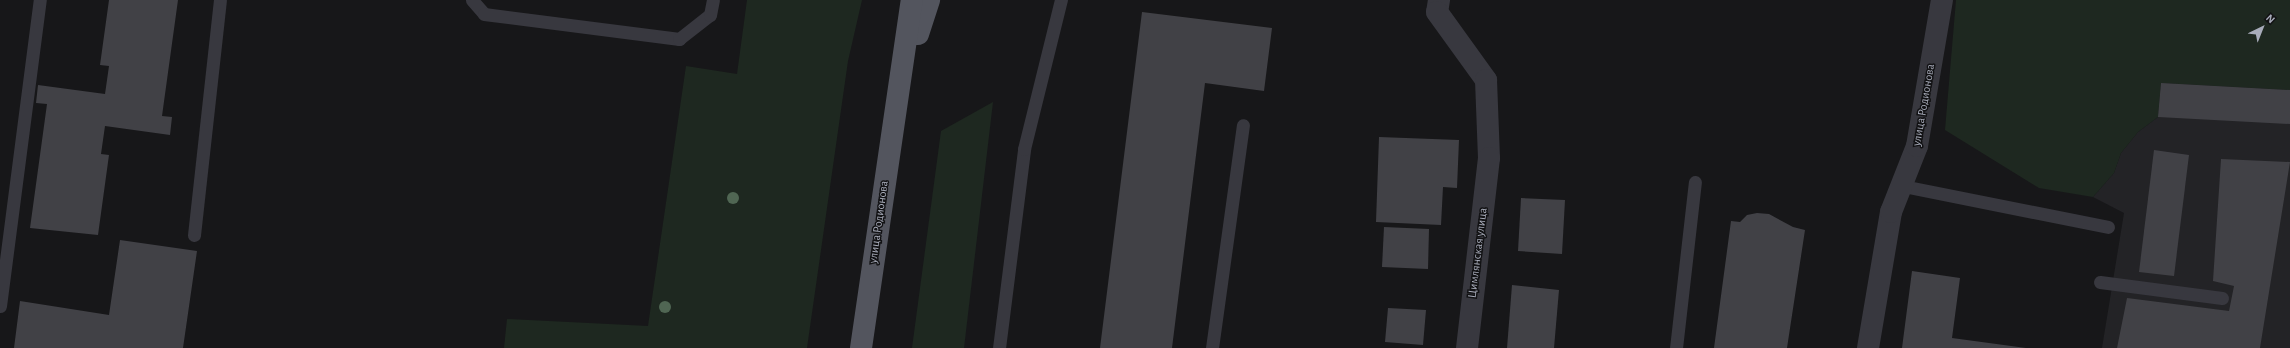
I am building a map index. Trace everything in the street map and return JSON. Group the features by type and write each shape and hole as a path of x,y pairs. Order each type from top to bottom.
{"main road":[{"name":"улица Родионова","path":"861,348 912,0"},
{"name":"улица Родионова","path":"898,96 929,0"}],"street":[{"name":"Цимлянская улица","path":"1439,0 1437,12 1486,80 1489,158 1467,348"},
{"name":"улица Родионова","path":"1868,348 1891,212 1903,186 1917,146 1942,0"}],"lane":[{"path":"0,306 40,0"},
{"path":"194,235 220,0"},
{"path":"472,0 484,14 679,39 710,15 713,0"},
{"path":"998,348 1024,149 1061,0"},
{"path":"1212,348 1243,125"},
{"path":"1676,348 1695,182"},
{"path":"1903,186 2108,227"},
{"path":"2100,282 2222,298"}],"shaded area":[{"path":"747,0 862,0 848,61 807,348 504,348 507,319 648,326 686,66 737,74"},
{"path":"1956,0 2290,0 2290,90 2161,83 2158,117 2138,132 2121,153 2114,173 2093,197 2039,188 1945,130"},
{"path":"2161,83 2290,90 2290,348 2102,348 2124,213 2093,197 2114,173 2121,153 2138,132 2158,117"},
{"path":"993,102 964,348 912,348 941,131"}],"building":[{"path":"109,0 178,0 162,116 172,117 170,135 105,126 101,154 109,155 98,235 30,228 47,104 36,103 38,85 105,94 109,66 100,65"},
{"path":"1142,12 1272,28 1264,91 1205,83 1172,348 1100,348"},
{"path":"2161,83 2290,90 2290,124 2158,117"},
{"path":"1379,137 1459,140 1457,188 1443,187 1441,225 1376,222"},
{"path":"2154,150 2189,155 2174,276 2139,272"},
{"path":"2221,159 2290,162 2260,348 2117,348 2127,298 2229,311 2234,286 2213,281"},
{"path":"1521,198 1565,200 1562,254 1518,251"},
{"path":"1757,213 1769,214 1793,227 1805,230 1787,348 1714,348 1731,221 1740,222 1747,215"},
{"path":"1384,227 1429,229 1428,269 1382,267"},
{"path":"120,240 197,251 183,348 14,348 20,301 109,315"},
{"path":"1912,271 1960,278 1952,338 2026,348 1902,348"},
{"path":"1512,285 1559,290 1554,348 1507,348"},
{"path":"1388,308 1426,310 1423,345 1385,342"}]}
